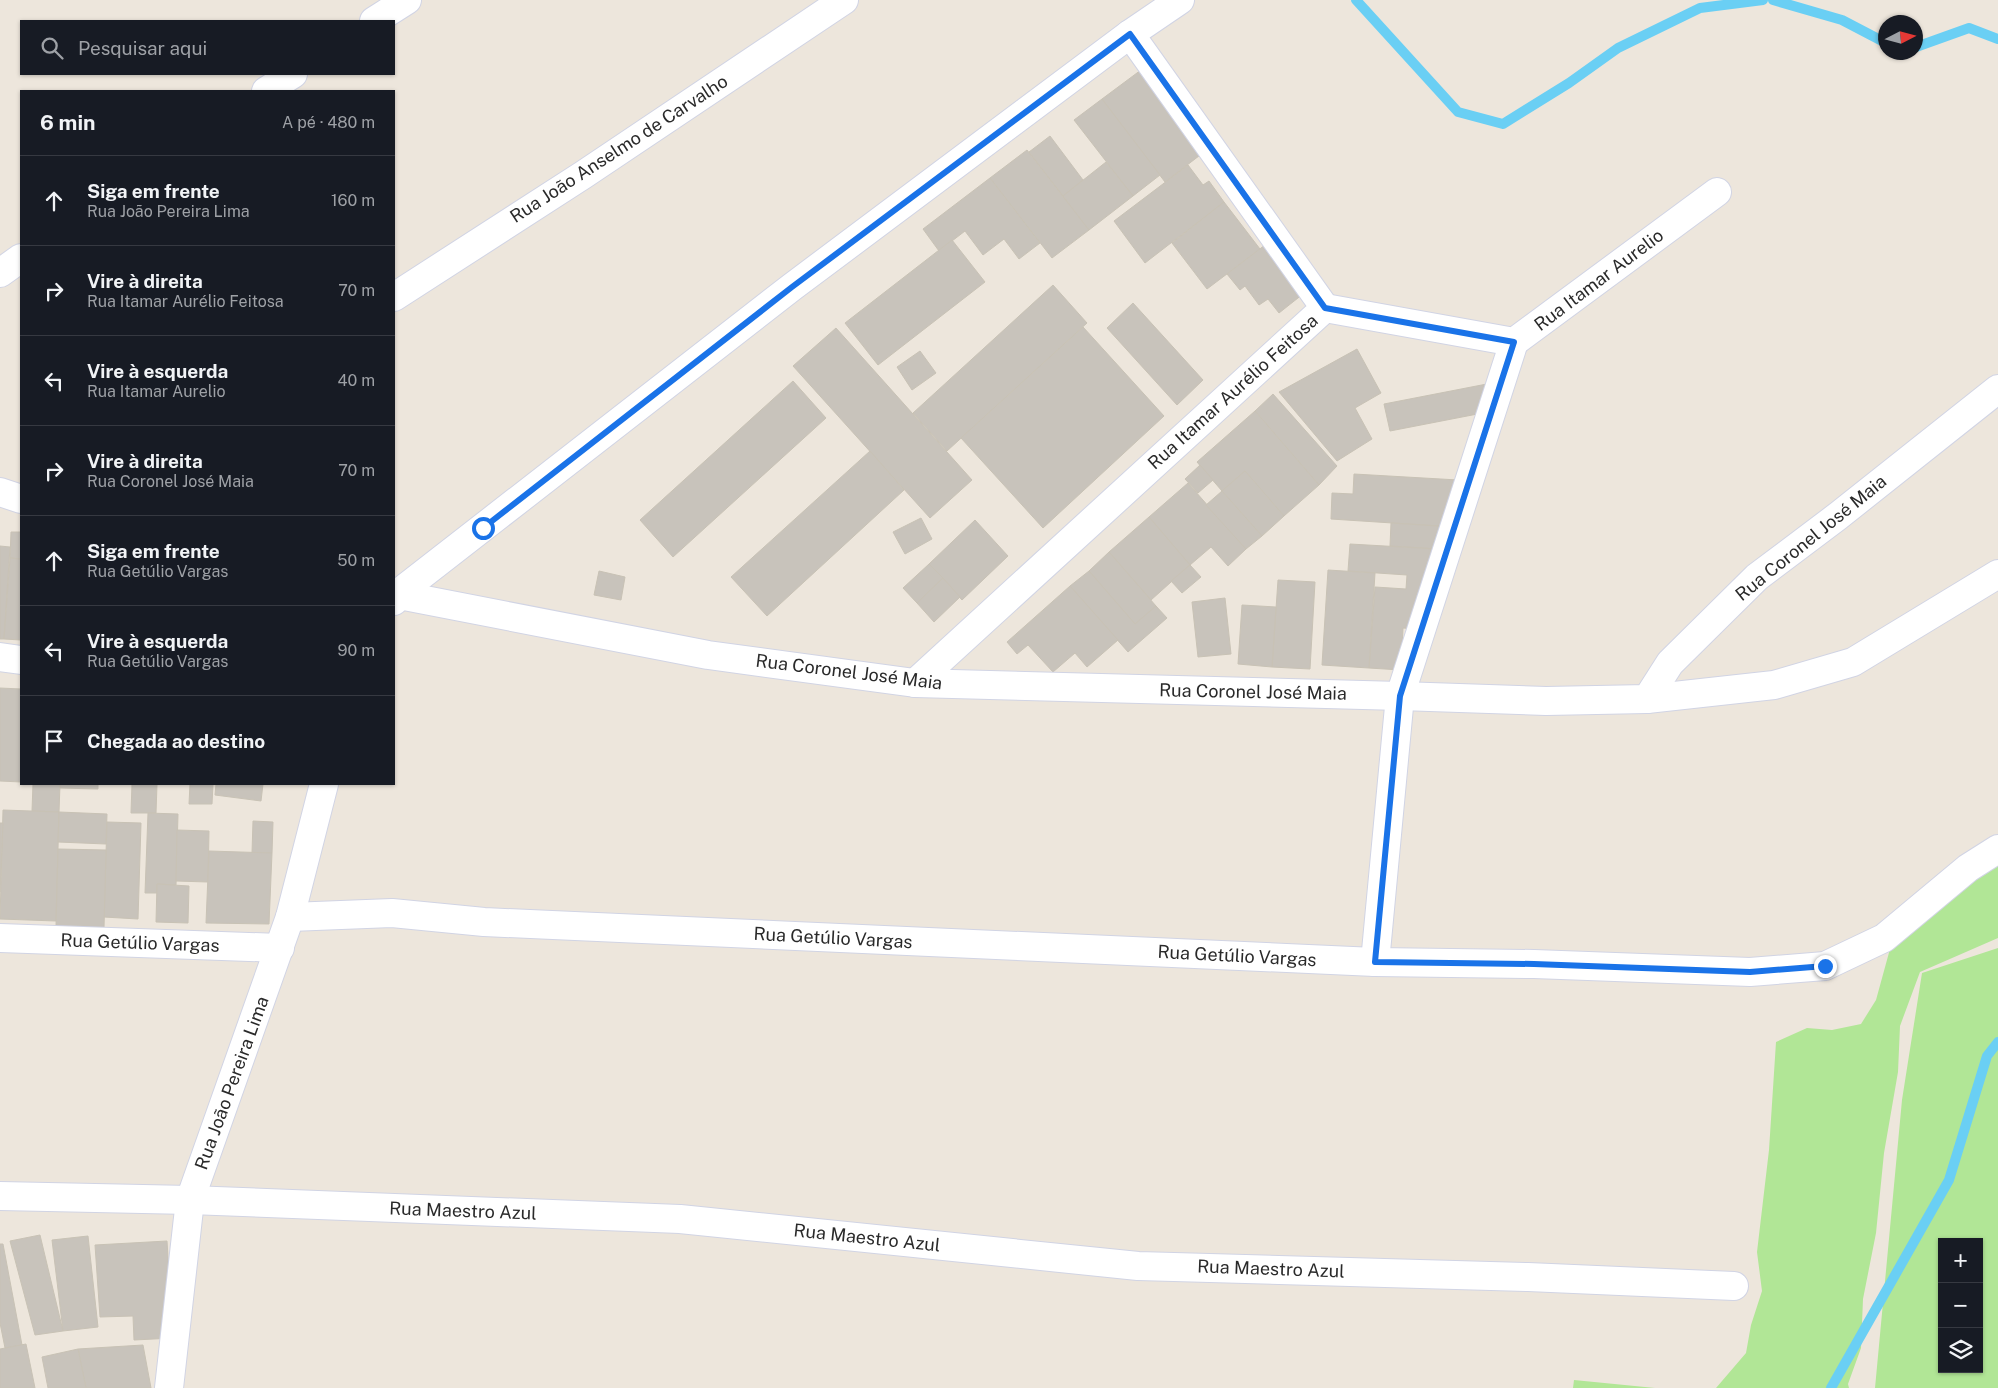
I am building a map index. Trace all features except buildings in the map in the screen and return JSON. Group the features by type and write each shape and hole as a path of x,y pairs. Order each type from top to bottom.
{"street":[{"path":"376,20 407,0"},
{"name":"Rua João Anselmo de Carvalho","path":"395,296 583,175 844,0"},
{"path":"395,597 792,287 1130,34 1180,0"},
{"name":"Rua Itamar Aurélio Feitosa","path":"915,683 1325,308 1130,34"},
{"path":"268,90 292,75"},
{"name":"Rua Itamar Aurelio","path":"1514,342 1717,192"},
{"path":"0,273 20,259"},
{"path":"1325,308 1514,342 1400,696 1375,962"},
{"name":"Rua Coronel José Maia","path":"395,597 708,655 915,683 1546,701 1647,699 1670,663 1756,577 1838,516 1998,389"},
{"path":"0,492 20,499"},
{"path":"1647,699 1774,685 1853,662 1998,574"},
{"path":"0,656 20,660"},
{"name":"Rua João Pereira Lima","path":"169,1388 190,1200 290,917 324,785"},
{"name":"Rua Getúlio Vargas","path":"290,917 392,913 484,922 1375,962 1534,964 1750,972 1825,966 1884,938 1968,868 1998,849"},
{"name":"Rua Getúlio Vargas","path":"0,938 280,948"},
{"name":"Rua Maestro Azul","path":"0,1196 190,1200 680,1219 1138,1266 1528,1277 1734,1286"}],"green space":[{"path":"1998,855 1998,938 1920,972 1900,1026 1898,1072 1884,1153 1876,1233 1863,1299 1861,1348 1848,1384 1849,1388 1716,1388 1746,1353 1751,1325 1762,1291 1757,1252 1769,1150 1776,1042 1807,1028 1832,1030 1861,1024 1876,1000 1893,938"},
{"path":"1998,948 1998,1388 1875,1388 1902,1100 1922,973"},
{"path":"1574,1380 1655,1388 1573,1388"}],"waterway":[{"path":"1356,0 1458,112 1503,124 1569,83 1618,48 1700,8 1763,0"},
{"path":"1773,0 1842,20 1878,39"},
{"path":"1923,44 1969,28 1998,39"},
{"path":"1831,1388 1949,1180 1987,1056 1998,1042"}],"route":[{"path":"483,528 792,287 1130,34 1233,176 1325,308 1514,342 1400,696 1375,962 1534,964 1750,972 1825,966"}]}
